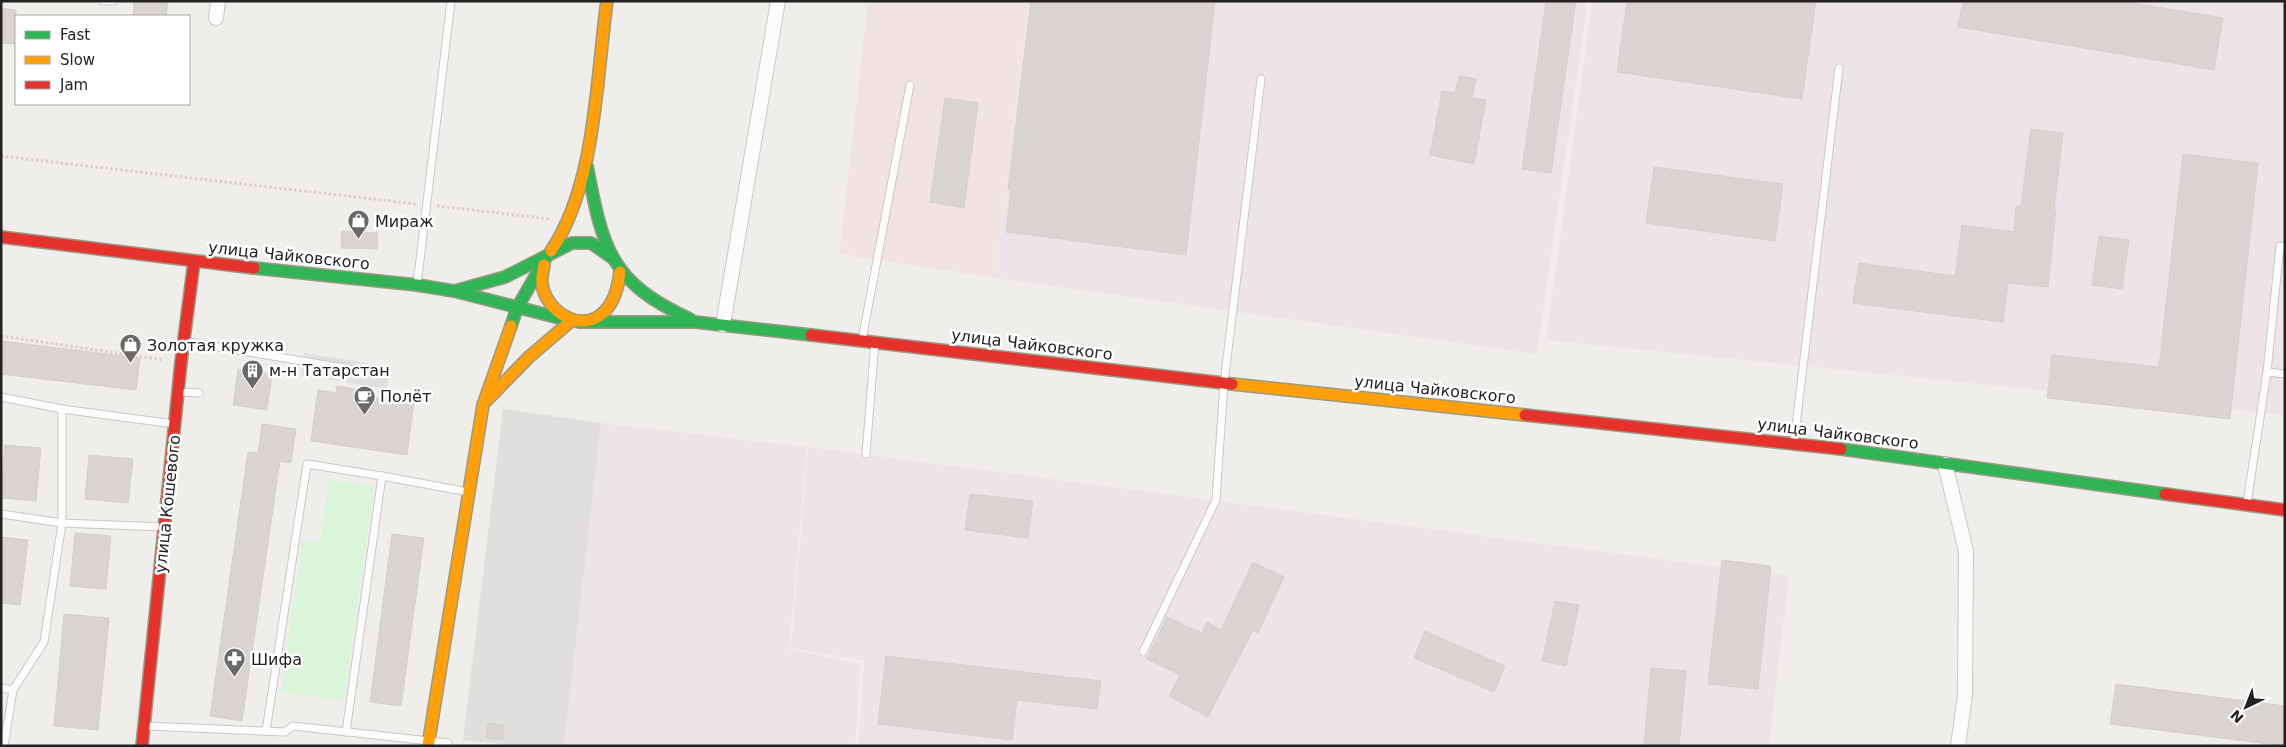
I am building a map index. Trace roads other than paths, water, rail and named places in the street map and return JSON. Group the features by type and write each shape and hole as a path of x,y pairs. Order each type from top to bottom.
{"main road":[{"path":"428,743 483,405 517,308 549,254 560,240 569,221 586,162 606,1"},
{"path":"586,162 599,219 620,272 638,290 669,310 695,322"},
{"name":"улица Чайковского","path":"1,237 194,262 417,285 454,291 575,322 695,322 862,340 1224,383 1794,443 2285,510"},
{"path":"454,291 476,288 530,265 570,242 582,241 595,244 614,260"},
{"path":"549,254 541,281 543,294 549,305 575,322"},
{"name":"улица Кошевого","path":"142,746 181,362 194,262"},
{"path":"483,405 529,356 575,322 596,316 607,309 614,298 620,272"}],"street":[{"path":"216,18 218,1"},
{"path":"723,325 778,1"},
{"path":"1945,464 1966,551 1965,695 1958,746"}],"lane":[{"path":"102,1 114,1"},
{"path":"417,285 451,1"},
{"path":"1794,443 1839,68"},
{"path":"1142,652 1216,500 1224,383 1261,79"},
{"path":"862,340 910,85"},
{"path":"2247,506 2267,372 2280,246 2285,248"},
{"path":"184,341 386,374"},
{"path":"866,454 876,342"},
{"path":"2267,372 2285,374"},
{"path":"178,392 199,393"},
{"path":"1,397 62,409 175,424"},
{"path":"4,746 14,690 44,642 62,522 62,409"},
{"path":"266,731 307,464 469,492"},
{"path":"346,732 382,476"},
{"path":"1,514 62,522 164,527"},
{"path":"1,688 14,690"},
{"path":"144,726 285,732 293,726 428,743 448,743 448,746"}],"place":[{"name":"Мираж","path":"359,240"},
{"name":"Золотая кружка","path":"131,364"},
{"name":"м-н Татарстан","path":"253,389"},
{"name":"Полёт","path":"364,415"},
{"name":"Шифа","path":"235,678"}]}
